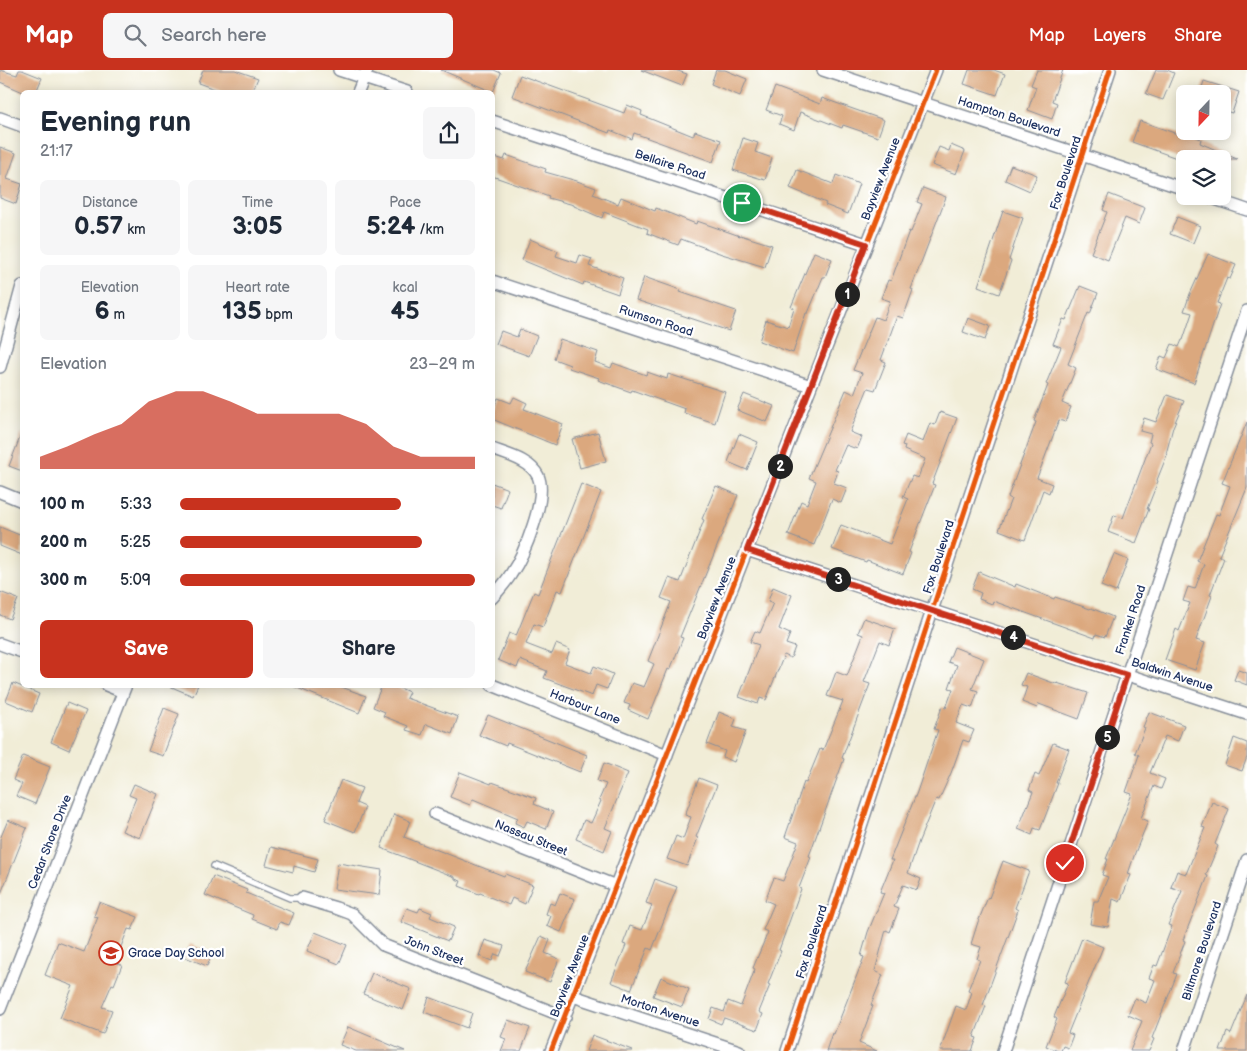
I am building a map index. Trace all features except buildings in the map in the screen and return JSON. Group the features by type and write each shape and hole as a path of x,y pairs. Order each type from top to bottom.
{"street":[{"path":"339,70 365,74 402,90"},
{"name":"Hampton Boulevard","path":"824,70 1176,186"},
{"name":"Bayview Avenue","path":"551,1051 866,244 936,70"},
{"name":"Fox Boulevard","path":"787,1051 1110,70"},
{"path":"359,90 365,74"},
{"path":"0,118 20,125"},
{"name":"Bellaire Road","path":"495,122 866,244"},
{"path":"1231,205 1247,210"},
{"name":"Rumson Road","path":"495,283 811,386"},
{"path":"0,367 20,293"},
{"name":"Frankel Road","path":"1003,1051 1247,311"},
{"path":"495,450 527,463 538,475 541,489 539,508 532,529 513,572 495,594"},
{"path":"0,492 20,500"},
{"name":"Baldwin Avenue","path":"747,550 1247,714"},
{"path":"0,644 20,651"},
{"name":"Harbour Lane","path":"495,686 668,755"},
{"name":"Cedar Shore Drive","path":"0,1009 124,688"},
{"name":"Nassau Street","path":"435,814 616,886"},
{"name":"Biltmore Boulevard","path":"1184,1051 1247,860"},
{"name":"John Street","path":"302,898 352,914 383,946 565,1017"},
{"name":"Morton Avenue","path":"573,996 739,1051"}],"lane":[{"path":"214,866 290,898 302,898"}],"cycle path":[{"path":"551,1051 936,70"},
{"path":"787,1051 1110,70"}],"place":[{"name":"Grace Day School","path":"111,953"}],"route":[{"path":"742,203 866,244 747,550 1127,675 1065,863"}]}
